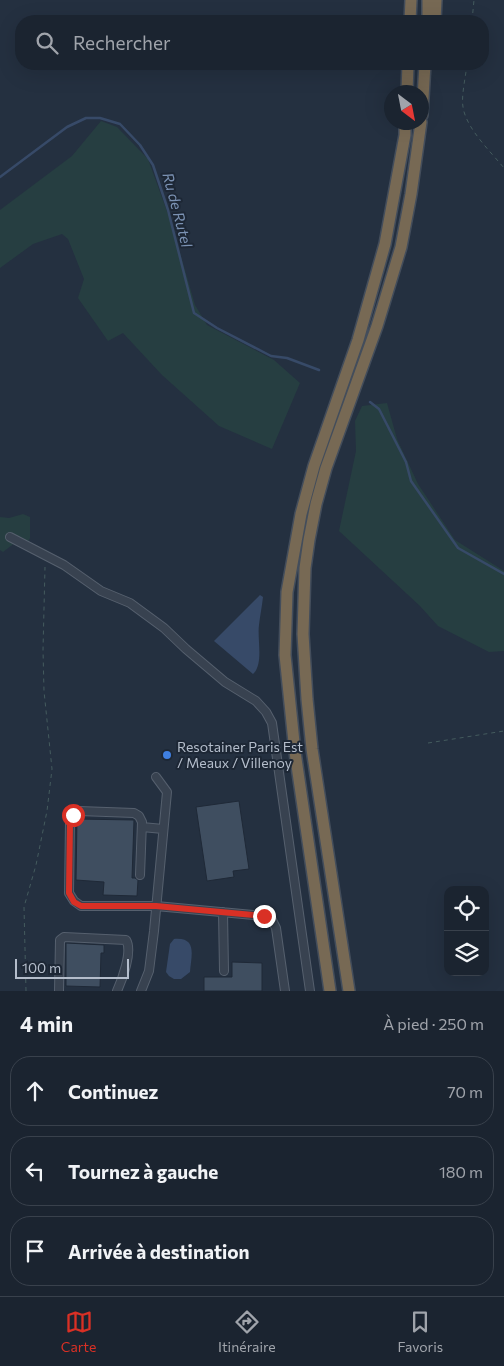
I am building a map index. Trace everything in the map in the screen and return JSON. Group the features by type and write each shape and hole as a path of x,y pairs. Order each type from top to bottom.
{"highway":[{"path":"410,15 411,0"},
{"path":"428,0 428,15"},
{"path":"435,15 436,0"},
{"path":"407,85 408,70"},
{"path":"424,85 425,70"},
{"path":"330,991 295,752 285,656 287,592 301,514 314,466 358,340 386,244 405,130"},
{"path":"349,991 306,699 302,634 305,578 309,540 326,468 377,326 401,247 420,130"}],"street":[{"path":"10,537 64,565 101,591 130,603 164,628 226,682 256,701 266,712 272,723 310,991"},
{"path":"142,991 149,971 166,792 156,777"},
{"path":"140,876 142,822 139,816 134,813 79,812 73,815 70,821 69,893 74,902 81,906 156,906 264,916 272,920 276,928 285,991"},
{"path":"142,827 163,828"},
{"path":"223,912 224,971"},
{"path":"59,991 60,940 64,937 126,940 129,942 122,980 117,991"}],"path":[{"path":"473,15 474,0"},
{"path":"466,70 462,105 467,120 504,168"},
{"path":"26,991 24,907 36,865 47,812 52,769 44,691 45,567"},
{"path":"428,743 504,731"}],"green space":[{"path":"101,121 117,127 148,159 172,225 195,305 207,325 274,360 300,383 272,449 219,426 162,375 123,333 108,341 78,298 84,279 68,239 62,234 33,244 0,268 0,210 72,156"},
{"path":"387,403 397,439 418,484 455,540 504,571 504,651 489,652 438,626 420,606 339,531 356,451 355,421 362,406"},
{"path":"23,514 30,517 30,538 27,544 20,539 3,552 0,550 0,517 9,518"}],"water":[{"path":"260,595 263,597 259,622 259,658 253,674 214,641"},
{"path":"174,939 187,941 190,944 192,954 190,972 181,979 174,979 166,972 170,944"}],"building":[{"path":"239,801 249,869 233,871 234,877 207,881 196,807"},
{"path":"77,819 134,820 132,878 138,880 137,896 103,895 104,882 76,880"},
{"path":"66,943 104,945 104,953 101,953 100,987 66,986"},
{"path":"232,962 262,963 262,991 204,991 204,977 232,977"}],"waterway":[{"name":"Ru de Rutel","path":"0,177 67,127 86,118 100,118 120,124 140,145 153,165 168,210 194,313 217,328 271,356 287,358 319,370"},
{"name":"Ru de Rutel","path":"370,402 379,409 406,462 411,481 458,548 504,574"}],"place":[{"name":"Resotainer Paris Est / Meaux / Villenoy","path":"167,755"}],"route":[{"path":"73,815 70,821 69,893 74,902 81,906 156,906 264,916"}]}
